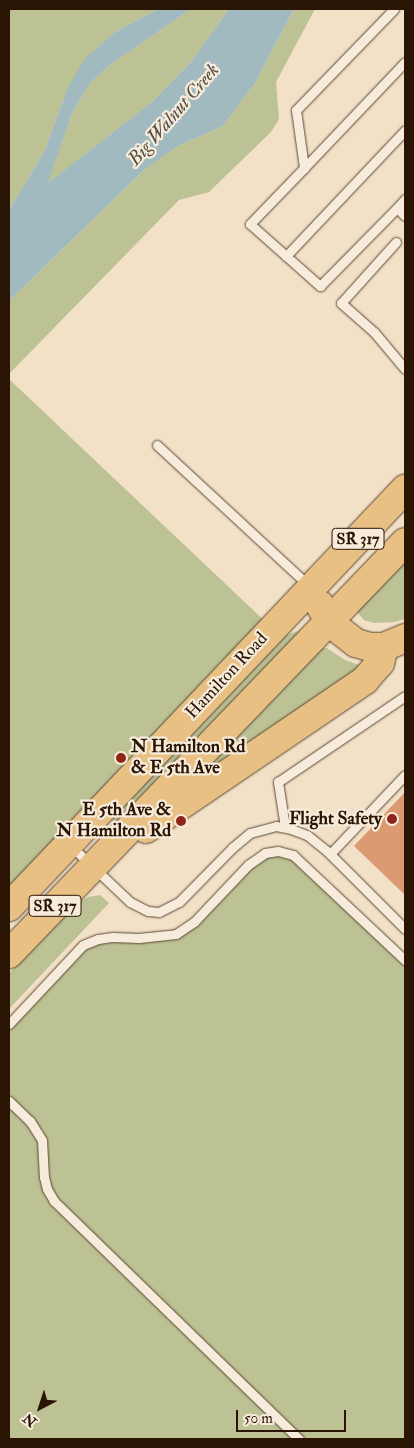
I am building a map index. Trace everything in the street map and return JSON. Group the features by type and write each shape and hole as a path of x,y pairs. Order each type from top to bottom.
{"main road":[{"name":"Hamilton Road","path":"9,907 405,489"},
{"name":"Hamilton Road","path":"9,954 405,542"},
{"path":"311,588 329,622 356,643 370,647 394,642"},
{"path":"97,863 365,680 380,663 394,642"}],"lane":[{"path":"304,168 296,110 394,9"},
{"path":"405,62 250,224 320,286 405,199"},
{"path":"286,256 405,130"},
{"path":"397,208 405,216"},
{"path":"396,242 341,303 374,332 405,369"},
{"path":"157,444 311,588"},
{"path":"285,827 278,782 405,696"},
{"path":"330,854 405,775"},
{"path":"69,844 97,863 138,907 160,912 179,902 232,848 250,833 276,826 285,827 307,835 330,854 405,929"},
{"path":"9,1024 84,945 98,939 113,937 139,938 176,934 194,922 248,865 265,852 278,851 293,855 405,960"},
{"path":"9,1101 30,1121 42,1140 44,1177 47,1189 54,1201 299,1439"}],"green space":[{"path":"9,9 158,9 115,32 68,87 45,150 9,210"},
{"path":"191,9 229,9 190,63 153,101 47,184 72,113 91,82 111,64"},
{"path":"294,9 315,9 276,82 279,119 271,132 209,192 179,200 9,374 9,301 144,170 178,146 223,126 255,83"},
{"path":"9,379 272,628 9,907"},
{"path":"405,552 405,619 394,622 374,623 364,620 356,611"},
{"path":"299,631 301,636 112,827 113,816 285,635"},
{"path":"327,648 345,660 365,667 194,782 314,649"},
{"path":"265,853 293,855 405,960 405,1439 9,1439 9,1024 68,960 98,939 176,934"},
{"path":"100,895 109,903 9,1009 9,973 78,903 88,897"}],"water":[{"name":"Big Walnut Creek","path":"158,9 191,9 111,64 91,82 72,113 48,183 153,101 190,63 229,9 294,9 255,83 223,126 178,146 144,170 9,301 9,210 45,150 68,87 85,59 115,32"}],"building":[{"name":"Flight Safety","path":"405,792 405,895 354,846"}],"place":[{"name":"N Hamilton Rd & E 5th Ave","path":"121,758"},
{"name":"Flight Safety","path":"392,819"},
{"name":"E 5th Ave & N Hamilton Rd","path":"181,821"}]}
